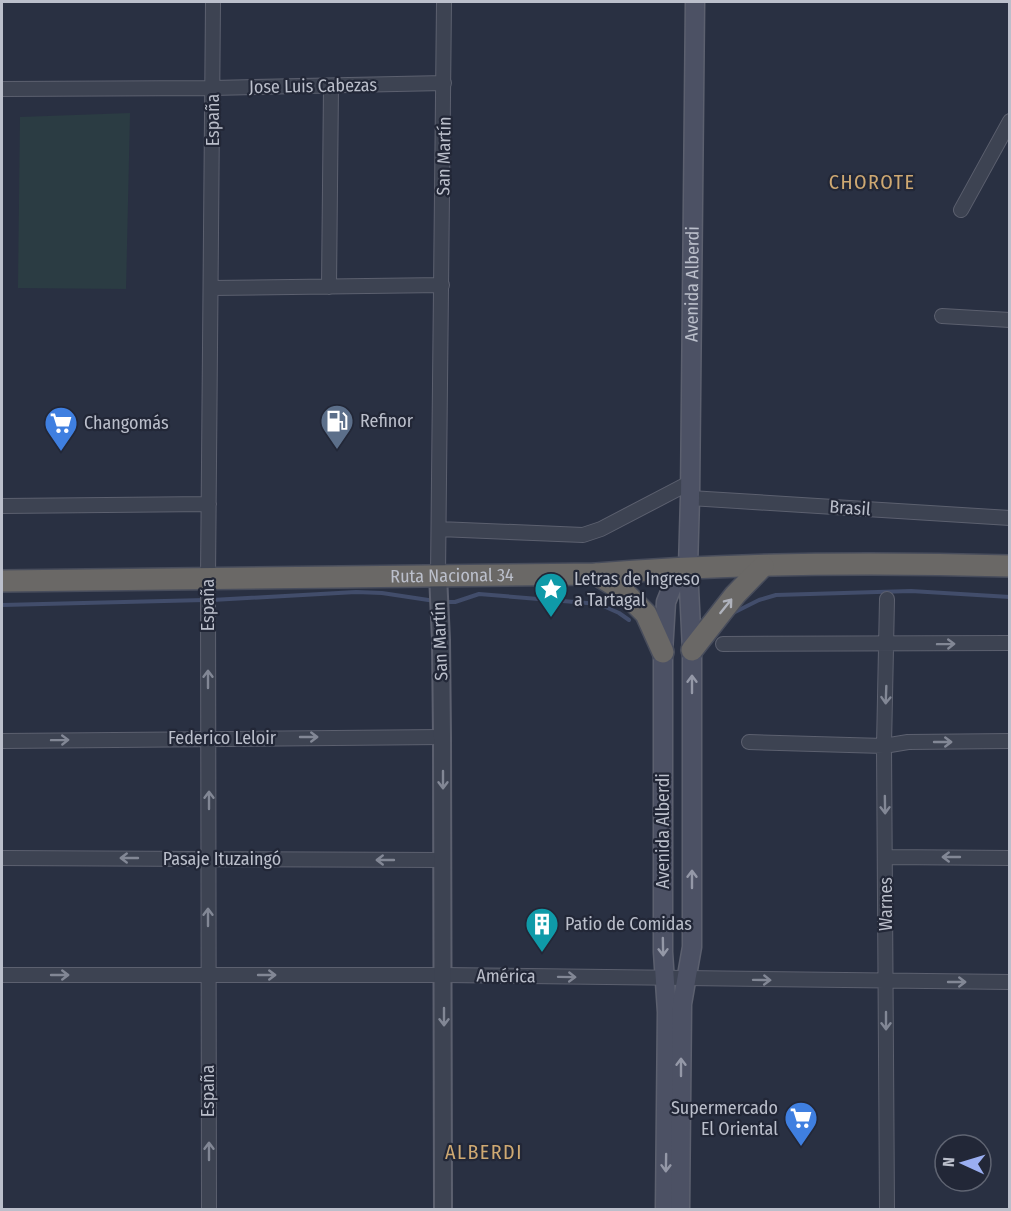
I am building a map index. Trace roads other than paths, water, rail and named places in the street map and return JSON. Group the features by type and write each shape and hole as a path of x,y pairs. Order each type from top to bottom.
{"highway":[{"name":"Ruta Nacional 34","path":"2,581 208,592 438,575 596,574 688,567 817,563 1010,566"},
{"path":"692,650 735,595 763,566"},
{"path":"596,574 622,590 646,614 663,652"}],"main road":[{"name":"Avenida Alberdi","path":"680,1209 682,1004 692,947 692,650 688,567 691,490 695,2"},
{"name":"Avenida Alberdi","path":"665,1209 667,1012 663,652 666,602 672,587 688,567"},
{"path":"663,742 673,733 682,733 692,742"}],"street":[{"name":"España","path":"209,1209 208,592 213,2"},
{"name":"San Martín","path":"443,1209 444,975 441,640 438,575 444,2"},
{"name":"Jose Luis Cabezas","path":"2,89 213,88 444,83"},
{"path":"329,287 331,86"},
{"path":"961,210 1010,121"},
{"path":"211,288 442,285"},
{"path":"942,316 1010,320"},
{"name":"Brasil","path":"691,490 1010,518"},
{"path":"439,529 583,535 601,530 691,490"},
{"path":"2,506 209,504"},
{"name":"Warnes","path":"887,599 884,746 887,1209"},
{"path":"723,644 1010,643"},
{"name":"Federico Leloir","path":"2,741 208,737 442,737"},
{"path":"748,742 884,746 908,742 1010,741"},
{"path":"886,857 1010,858"},
{"name":"Pasaje Ituzaingó","path":"2,858 443,860"},
{"name":"América","path":"2,975 444,975 1010,982"}],"waterway":[{"path":"733,613 759,600 776,595 911,591 1010,597"},
{"path":"212,600 356,592 382,593 435,601"},
{"path":"445,602 455,602 479,594 599,604 629,620"},
{"path":"2,605 205,600"}],"place":[{"name":"Refinor","path":"337,450"},
{"name":"Changomás","path":"61,452"},
{"name":"Letras de Ingreso a Tartagal","path":"551,618"},
{"name":"Patio de Comidas","path":"542,953"},
{"name":"Supermercado El Oriental","path":"801,1147"}],"district":[{"name":"CHOROTE","path":"872,182"},
{"name":"ALBERDI","path":"484,1152"}]}
